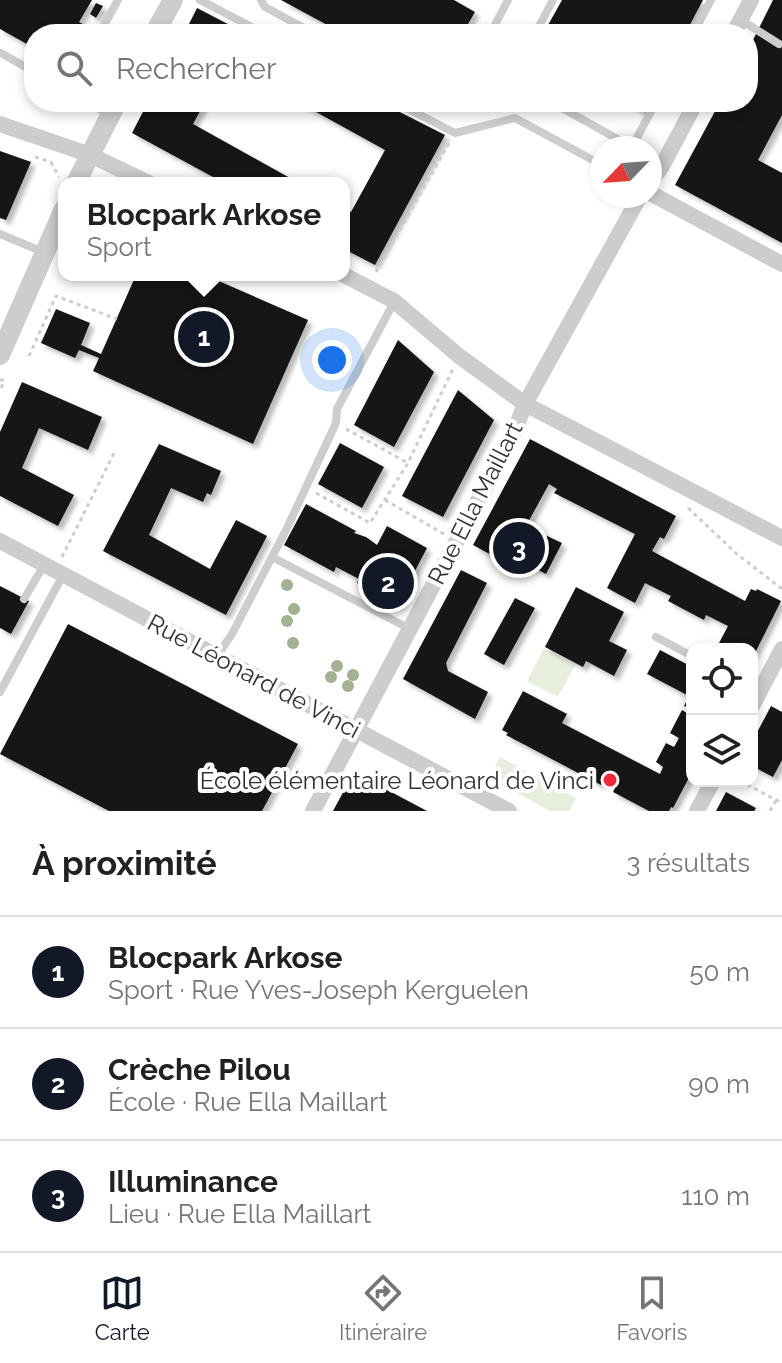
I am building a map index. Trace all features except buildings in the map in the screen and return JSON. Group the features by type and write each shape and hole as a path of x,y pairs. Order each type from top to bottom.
{"street":[{"path":"160,24 173,0"},
{"path":"738,24 751,0"},
{"path":"70,177 88,154 111,112"},
{"path":"662,166 691,112"},
{"path":"0,124 88,154 136,177"},
{"path":"662,198 782,264"},
{"name":"Rue Ella Maillart","path":"314,810 513,435 525,404 633,208"},
{"path":"0,355 58,222"},
{"path":"350,278 394,301 459,356 525,404 782,538"},
{"name":"Rue Léonard de Vinci","path":"0,541 509,811"},
{"path":"758,688 782,649"},
{"path":"697,811 710,787"}],"lane":[{"path":"105,24 118,0"},
{"path":"200,0 246,24"},
{"path":"261,0 265,7 296,24"},
{"path":"495,24 508,0"},
{"path":"540,24 553,0"},
{"path":"698,24 711,0"},
{"path":"758,36 779,44"},
{"path":"1,53 24,66"},
{"path":"416,112 459,133 515,118 590,159"},
{"path":"569,112 632,147 651,112"},
{"path":"0,234 44,253"},
{"path":"217,656 232,634 272,557 336,423 337,409 394,301"},
{"path":"272,557 410,629"},
{"path":"24,599 54,570"},
{"path":"0,692 54,570"},
{"path":"656,637 686,653"}],"path":[{"path":"369,286 459,133"},
{"path":"51,162 54,154"},
{"path":"35,157 51,162 65,177"},
{"path":"29,356 56,296 117,319"},
{"path":"306,487 370,523 408,463 459,356"},
{"path":"0,379 4,381 0,391"},
{"path":"336,423 408,463"},
{"path":"54,570 114,453"},
{"path":"385,500 444,534"},
{"path":"685,502 692,514 782,589"},
{"path":"751,787 782,803"},
{"path":"770,811 776,800"}],"green space":[{"path":"544,648 575,665 558,697 527,681"},
{"path":"500,757 576,798 569,811 550,811 489,778"}],"place":[{"name":"Blocpark Arkose","path":"204,337"},
{"name":"Illuminance","path":"519,548"},
{"name":"Crèche Pilou","path":"388,583"},
{"name":"École élémentaire Léonard de Vinci","path":"610,780"}]}
